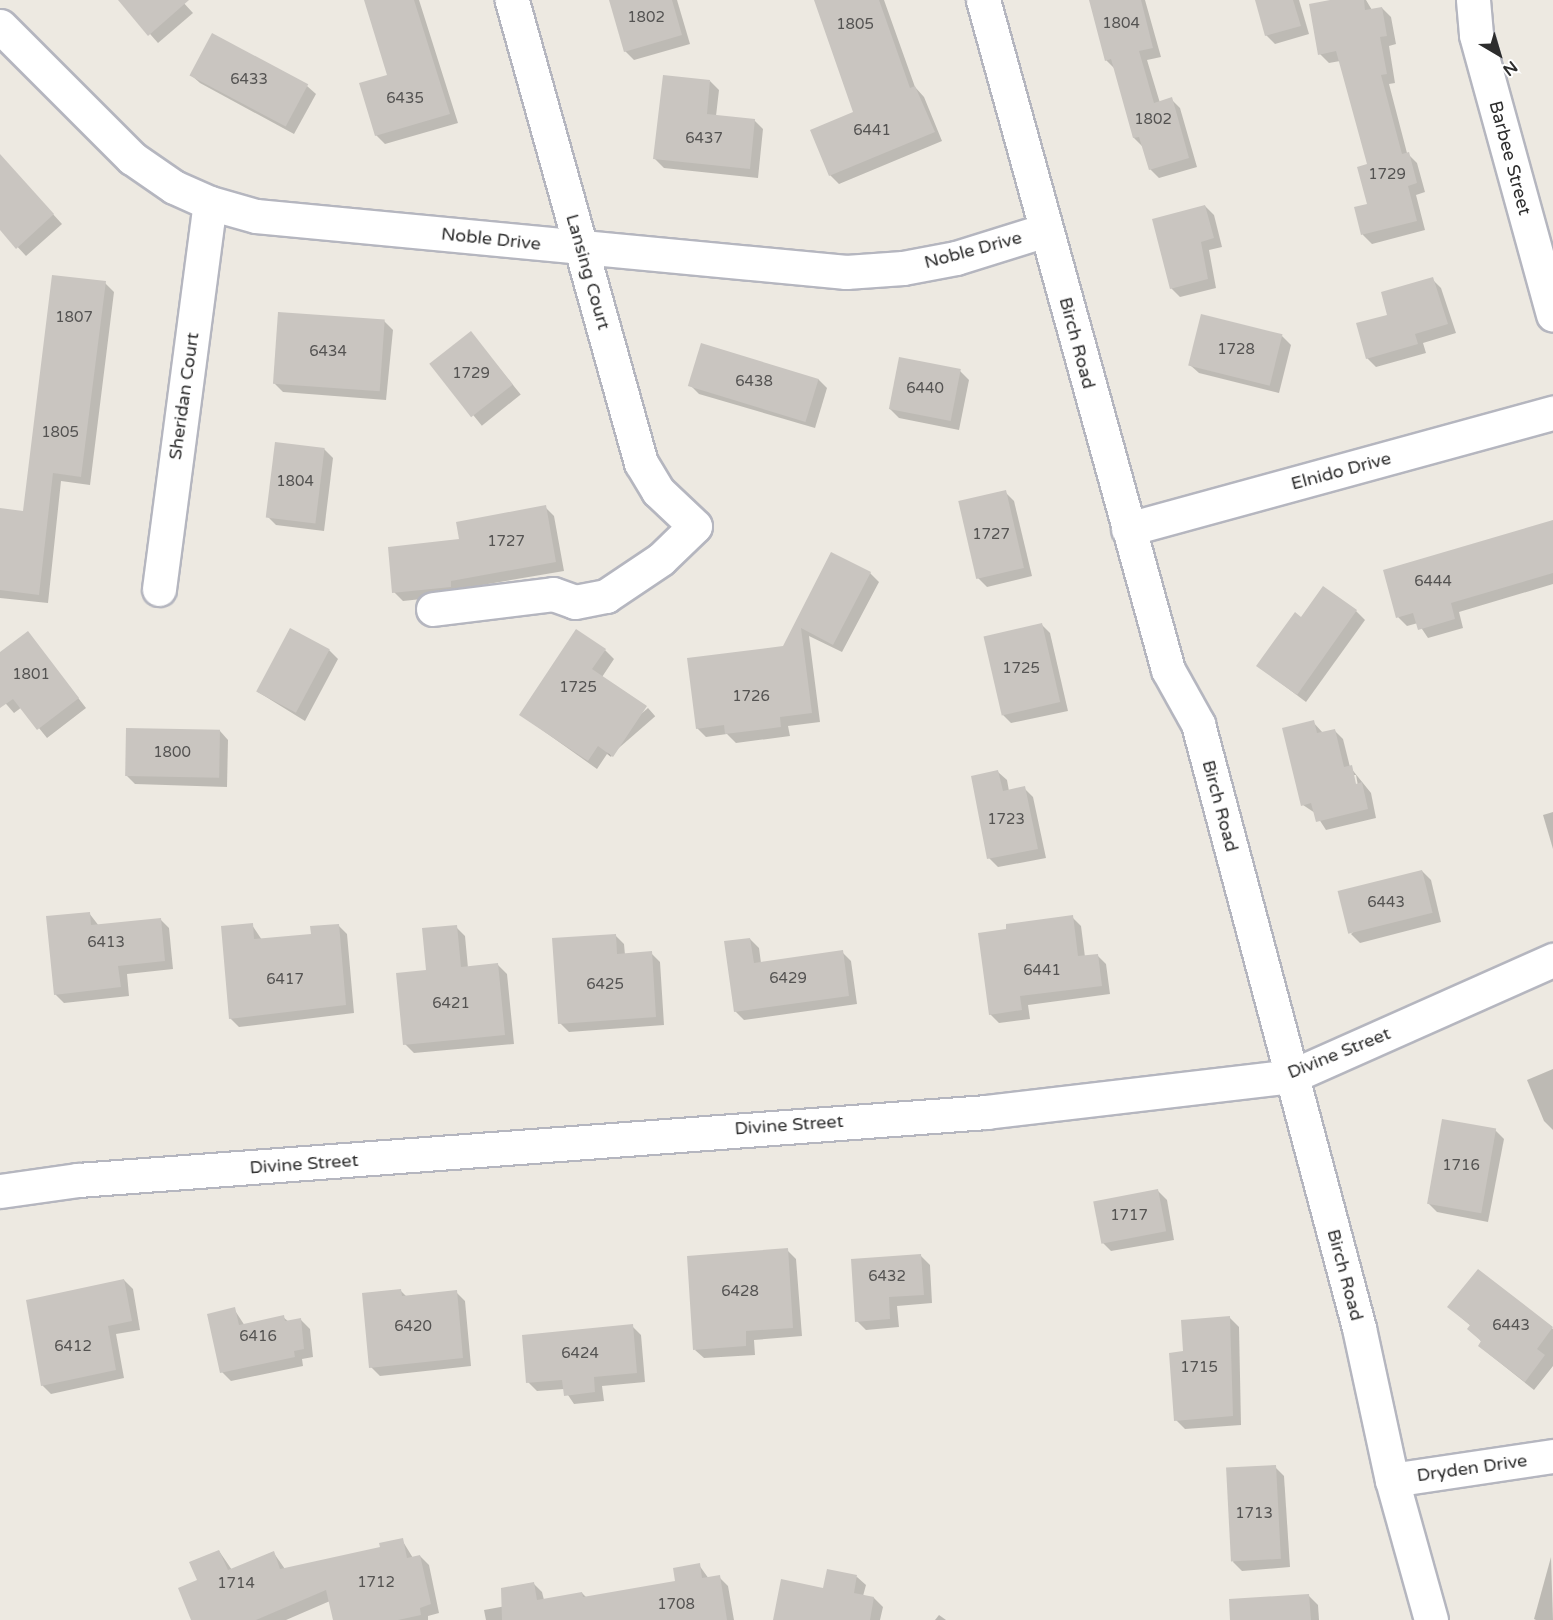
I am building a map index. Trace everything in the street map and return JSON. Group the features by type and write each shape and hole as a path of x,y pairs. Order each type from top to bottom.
{"street":[{"name":"Lansing Court","path":"433,609 534,595 553,594 575,602 606,596 661,559 695,526 658,491 641,462 512,0"},
{"name":"Birch Road","path":"983,0 1168,670 1198,724 1359,1328 1392,1480 1431,1620"},
{"name":"Barbee Street","path":"1473,0 1476,35 1553,315"},
{"name":"Noble Drive","path":"0,26 132,158 174,187 210,203 256,216 846,272 903,268 956,258 1046,230"},
{"name":"Sheridan Court","path":"159,589 210,203"},
{"name":"Elnido Drive","path":"1128,529 1553,413"},
{"name":"Divine Street","path":"0,1191 78,1180 986,1112 1292,1076 1553,960"},
{"name":"Dryden Drive","path":"1392,1480 1553,1456"}],"building":[{"path":"118,0 189,0 148,36"},
{"path":"364,0 414,0 450,114 375,136 359,83 387,75"},
{"path":"609,0 672,0 682,35 624,52"},
{"path":"814,0 879,0 910,88 915,86 935,132 829,176 810,130 853,112"},
{"path":"1089,0 1141,0 1153,48 1139,51 1154,103 1172,97 1189,158 1149,170 1139,137 1133,138 1111,59 1105,61"},
{"path":"1255,0 1293,0 1301,26 1265,36"},
{"path":"1330,0 1364,0 1365,10 1382,7 1387,36 1380,37 1387,74 1381,75 1402,154 1409,152 1417,183 1408,186 1417,221 1361,235 1354,207 1367,204 1357,167 1367,164 1336,51 1318,55 1309,4"},
{"path":"212,33 308,84 286,127 189,75"},
{"path":"663,75 710,80 707,114 755,119 750,169 653,159"},
{"path":"0,154 54,214 16,249 0,230"},
{"path":"1205,205 1214,238 1201,242 1208,279 1170,289 1152,219"},
{"path":"52,275 106,281 81,477 53,473 39,595 0,590 0,508 23,511"},
{"path":"1433,277 1448,324 1415,334 1418,344 1366,359 1356,323 1387,315 1381,292"},
{"path":"278,312 385,319 380,391 273,384"},
{"path":"1201,314 1283,334 1270,386 1188,365"},
{"path":"471,331 513,385 471,417 429,364"},
{"path":"701,343 819,379 805,422 688,386"},
{"path":"899,357 961,369 951,421 889,409"},
{"path":"275,442 325,448 315,524 266,517"},
{"path":"1006,490 1024,568 976,579 958,501"},
{"path":"546,505 556,562 451,581 451,587 392,593 388,547 459,539 456,522"},
{"path":"1553,520 1553,573 1451,603 1455,619 1418,630 1413,613 1396,618 1383,570"},
{"path":"831,552 871,572 833,645 801,628 812,713 780,717 781,727 725,734 724,725 696,729 687,658 783,646"},
{"path":"1323,586 1357,610 1297,695 1256,666 1295,612 1301,617"},
{"path":"1042,623 1060,702 1002,715 984,636"},
{"path":"290,628 330,649 296,713 256,692"},
{"path":"576,629 606,649 592,669 647,706 613,757 598,746 588,761 519,715"},
{"path":"28,631 79,698 37,730 13,699 0,708 0,652"},
{"path":"1314,720 1317,733 1335,729 1344,767 1352,765 1356,784 1362,782 1368,809 1316,822 1311,803 1301,806 1282,728"},
{"path":"126,728 220,730 219,778 125,776"},
{"path":"998,770 1003,791 1025,786 1038,849 987,859 971,776"},
{"path":"1422,870 1433,913 1348,934 1338,891"},
{"path":"90,912 91,925 161,918 165,961 118,966 121,987 54,995 46,916"},
{"path":"1073,915 1078,956 1098,954 1102,986 1020,996 1022,1010 989,1015 978,933 1006,929 1006,924"},
{"path":"253,923 254,939 311,934 310,926 339,924 346,1005 229,1019 221,926"},
{"path":"457,925 461,967 498,963 505,1035 403,1045 396,973 426,970 422,928"},
{"path":"616,934 617,954 652,951 656,1017 558,1024 552,938"},
{"path":"750,938 754,963 843,950 849,996 734,1012 724,941"},
{"path":"1442,1119 1496,1129 1481,1213 1427,1204"},
{"path":"1158,1189 1166,1231 1101,1244 1093,1202"},
{"path":"788,1248 793,1328 746,1331 746,1346 693,1350 687,1256"},
{"path":"921,1254 924,1295 889,1297 890,1319 855,1322 851,1259"},
{"path":"1478,1269 1553,1327 1537,1349 1545,1355 1525,1382 1478,1346 1481,1341 1467,1329 1470,1325 1447,1307"},
{"path":"124,1279 132,1321 108,1326 116,1370 41,1386 26,1300"},
{"path":"401,1289 402,1296 457,1290 463,1358 369,1368 362,1293"},
{"path":"235,1307 239,1325 284,1315 285,1321 301,1318 304,1349 294,1351 295,1357 220,1373 207,1314"},
{"path":"1230,1316 1233,1416 1174,1421 1169,1353 1183,1351 1181,1320"},
{"path":"633,1324 637,1373 594,1377 595,1392 564,1396 562,1380 526,1383 522,1335"},
{"path":"1276,1465 1281,1559 1231,1561 1226,1468"},
{"path":"403,1538 407,1558 420,1555 431,1604 420,1608 421,1615 398,1620 333,1620 326,1590 256,1620 191,1620 178,1588 197,1580 189,1562 219,1550 228,1570 274,1551 280,1569 380,1547 379,1543"},
{"path":"700,1563 702,1578 720,1575 727,1620 502,1620 501,1588 534,1582 537,1600 582,1592 583,1597 675,1581 673,1568"},
{"path":"827,1569 857,1575 854,1593 874,1597 870,1620 773,1620 781,1579 823,1588"},
{"path":"1309,1594 1311,1620 1230,1620 1229,1599"}]}
